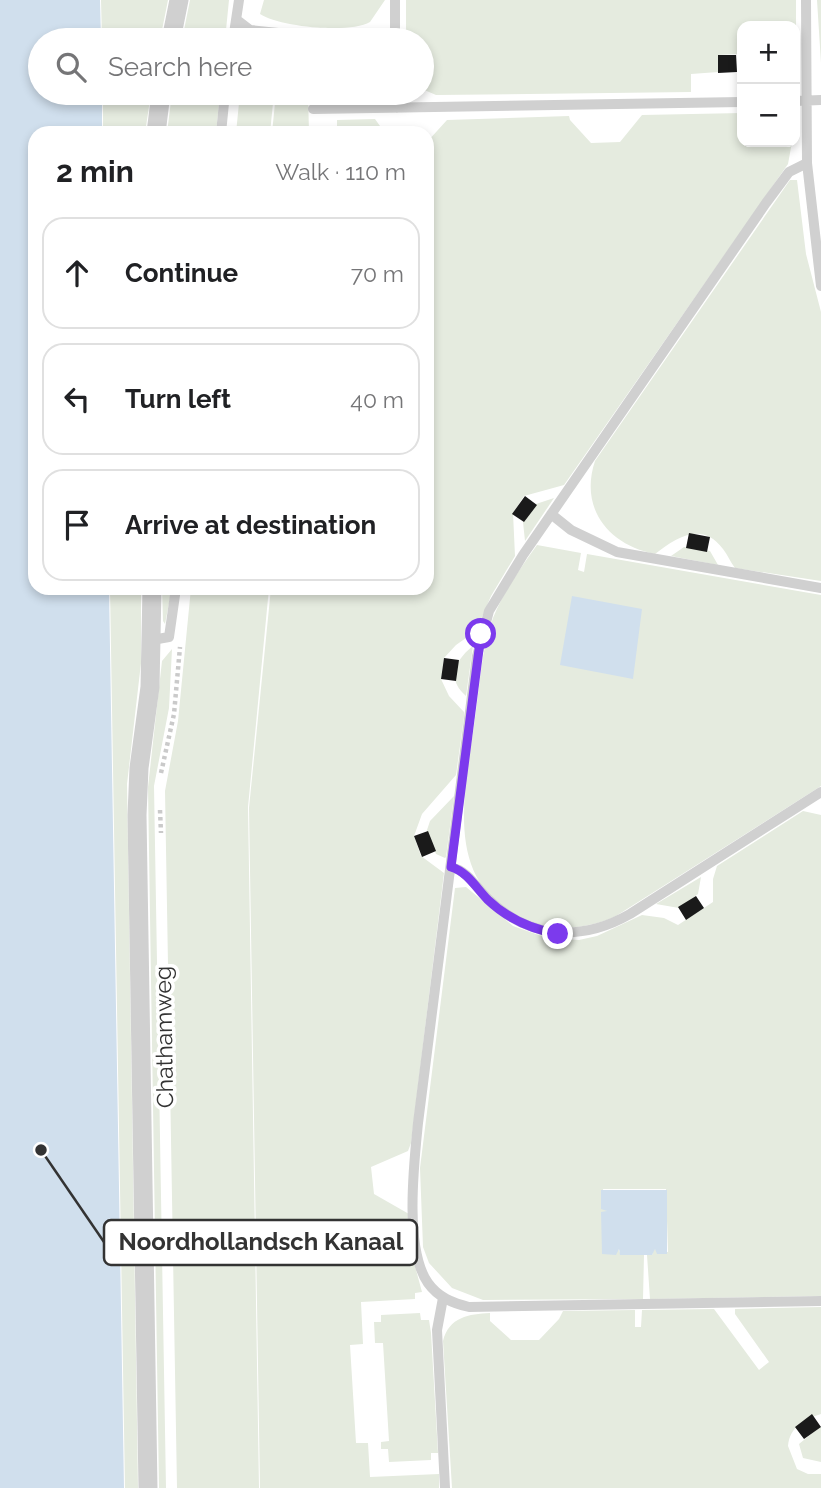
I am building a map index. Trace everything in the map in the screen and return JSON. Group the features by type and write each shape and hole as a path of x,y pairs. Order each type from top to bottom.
{"street":[{"path":"173,28 179,0"},
{"path":"157,126 160,105"},
{"name":"Chathamweg","path":"148,1488 137,815 139,768 150,687 152,595"}],"lane":[{"path":"235,28 239,0"},
{"path":"395,28 396,0"},
{"path":"806,0 807,163 821,286"},
{"path":"237,20 247,28"},
{"path":"800,101 821,100"},
{"path":"313,109 737,102"},
{"path":"222,126 224,105"},
{"path":"807,163 789,172 766,203 502,586 481,634 417,1133 414,1187 415,1230 421,1270 426,1281 443,1298 469,1307 821,1301"},
{"path":"551,514 571,530 617,552 821,588"},
{"path":"152,640 169,637 175,595"},
{"path":"451,867 468,876 488,900 518,922 549,932 583,933 598,930 630,915 821,792"},
{"path":"443,1298 437,1330 445,1488"}],"path":[{"path":"160,782 174,714 180,640"},
{"path":"160,801 161,838"}],"shaded area":[{"path":"101,0 168,0 162,28 102,28"},
{"path":"190,0 229,0 226,28 184,28"},
{"path":"264,0 385,0 370,22 360,26 332,28 270,19 260,14"},
{"path":"406,0 796,0 796,21 737,21 737,54 718,55 718,72 691,74 691,92 436,95 434,28 406,28"},
{"path":"817,0 821,0 821,63"},
{"path":"103,105 149,105 146,126 103,126"},
{"path":"170,105 219,105 217,126 168,126"},
{"path":"239,105 273,105 271,126 237,126"},
{"path":"275,105 308,105 309,126 273,126"},
{"path":"737,113 737,147 791,147 788,164 564,485 524,496 513,513 515,556 491,596 476,631 456,645 444,658 441,679 449,696 464,712 464,717 456,775 422,814 414,836 421,856 444,873 411,1143 408,1151 371,1167 374,1194 409,1214 412,1255 422,1292 415,1293 415,1299 361,1302 363,1344 350,1345 356,1443 368,1443 370,1477 439,1474 439,1488 260,1488 249,808 270,595 434,595 434,134 447,120 569,116 591,143 620,142 642,115"},
{"path":"375,119 380,126 337,126 337,120"},
{"path":"790,180 797,180 806,254 821,312 821,581 735,568 715,540 698,534 672,542 655,554 639,549 624,542 602,522 591,495 595,461"},
{"path":"554,498 525,541 523,522 536,504"},
{"path":"537,545 581,553 578,570 584,572 587,554 821,595 821,786 616,916 569,928 535,923 497,902 479,881 469,857 464,830 467,773 486,642 502,599"},
{"path":"684,547 710,551 718,565 671,556"},
{"path":"110,595 141,595 141,663 127,784 138,1488 125,1488"},
{"path":"162,595 171,595 165,624"},
{"path":"190,595 268,595 248,807 259,1488 177,1488 165,791 178,721"},
{"path":"473,646 466,696 456,683 455,670 462,657"},
{"path":"172,649 169,708 154,786 166,1488 159,1488 148,787 162,661"},
{"path":"454,796 445,858 436,854 427,830 430,821"},
{"path":"803,811 821,815 821,1296 650,1299 647,1255 652,1255 654,1249 668,1252 666,1189 603,1189 607,1212 601,1212 621,1255 644,1255 643,1299 483,1300 452,1288 429,1263 423,1247 420,1168 455,888 466,887 513,926 547,938 579,940 597,936 642,915 664,918 678,925 713,902 713,879 717,866"},
{"path":"701,877 698,894 679,908 656,904"},
{"path":"821,1307 821,1414 799,1424 789,1439 788,1446 797,1469 808,1474 821,1474 821,1488 452,1488 443,1341 450,1327 461,1318 490,1313 490,1321 511,1340 539,1340 563,1311 635,1310 635,1327 641,1327 642,1310 714,1309 759,1370 769,1362 735,1314 735,1309"},
{"path":"420,1313 421,1320 429,1320 431,1333 438,1453 431,1453 431,1460 389,1462 388,1449 381,1449 381,1442 389,1441 383,1343 375,1343 374,1322 381,1322 381,1315"},
{"path":"821,1426 821,1462 803,1458 799,1444"}],"water":[{"path":"0,0 100,0 101,28 28,28 28,105 102,105 102,126 28,126 28,595 109,595 124,1488 0,1488"},
{"path":"572,596 642,609 633,679 560,665"},
{"path":"601,1190 667,1190 667,1254 657,1254 655,1249 652,1255 620,1255 619,1249 616,1255 602,1254 601,1212 607,1211 601,1209"}],"building":[{"path":"718,55 736,55 737,72 718,73"},
{"path":"525,496 537,505 524,522 512,514"},
{"path":"689,533 710,537 707,552 686,548"},
{"path":"444,658 459,660 456,681 441,679"},
{"path":"428,831 436,851 422,857 414,836"},
{"path":"696,896 704,908 686,920 678,907"},
{"path":"812,1414 821,1427 804,1439 795,1427"}],"place":[{"name":"Noordhollandsch Kanaal","path":"41,1150"}],"route":[{"path":"481,634 451,867 468,876 488,900 507,916 530,927 558,934"}]}
